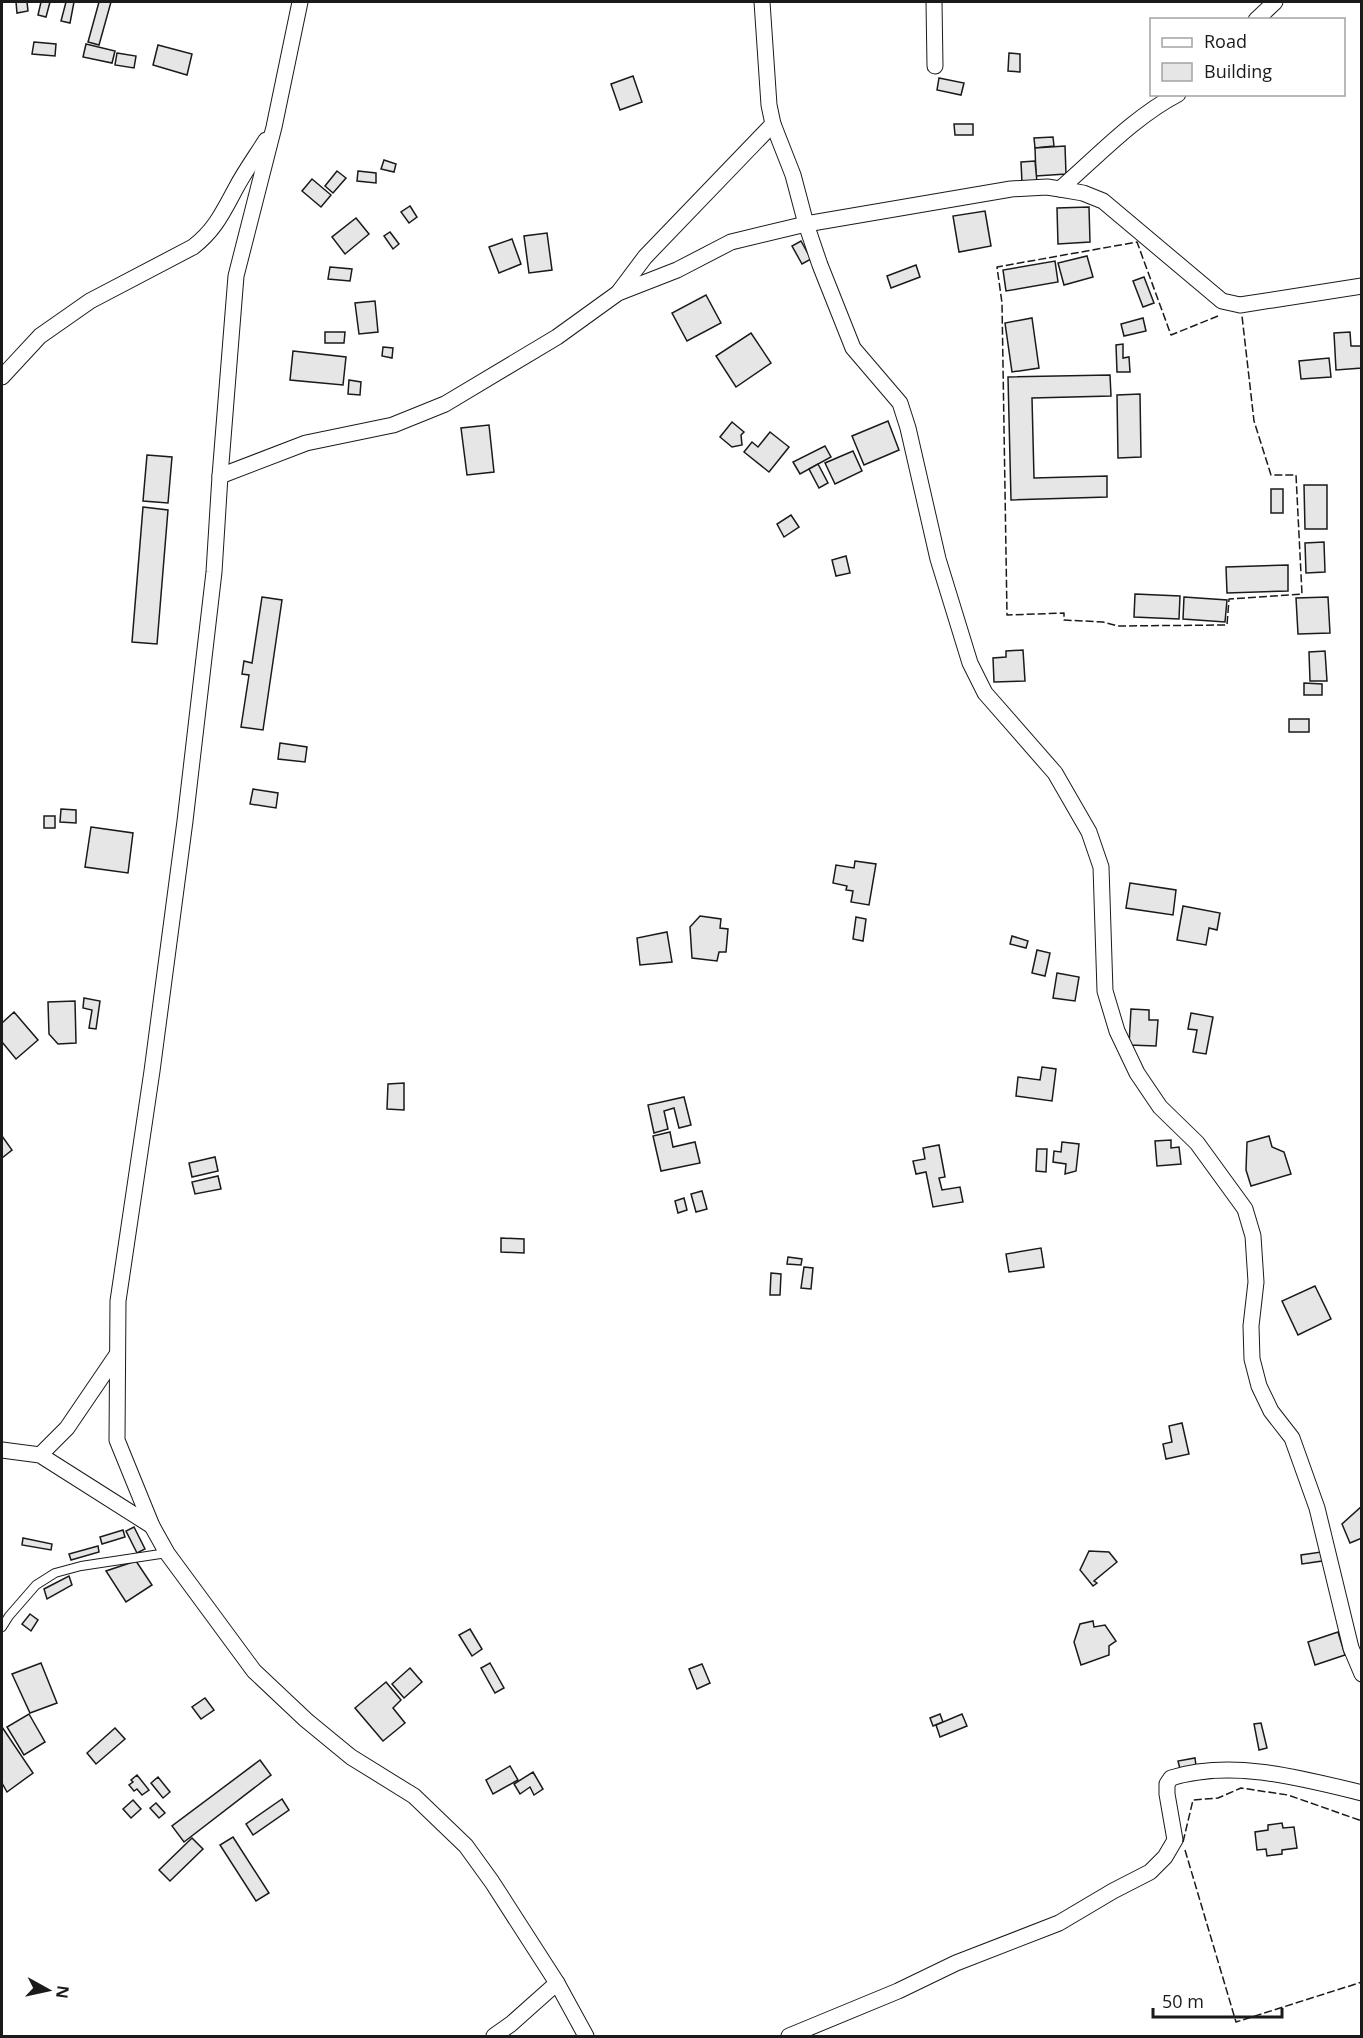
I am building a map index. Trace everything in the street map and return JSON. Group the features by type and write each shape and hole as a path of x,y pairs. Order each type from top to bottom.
{"street":[{"path":"300,2 274,127 236,276 214,572 152,1071 118,1301 117,1440 152,1526 167,1553 254,1671 306,1720 351,1757 414,1796 466,1846 557,1983 586,2037"},
{"path":"762,2 768,95 773,124 793,175 806,224 853,348 900,403 908,428 938,559 969,663 985,693 1055,773 1089,832 1101,867 1105,991 1117,1031 1137,1073 1160,1107 1197,1143 1245,1209 1253,1236 1256,1282 1251,1326 1252,1359 1259,1386 1271,1411 1292,1438 1317,1508 1351,1648 1362,1674"},
{"path":"934,2 935,66"},
{"path":"1258,18 1275,2"},
{"path":"1060,189 1137,122 1174,96"},
{"path":"220,476 306,443 393,424 445,404 557,337 618,292 645,257 773,124"},
{"path":"2,377 40,336 90,300 193,248 207,236 219,220 237,186 274,127"},
{"path":"618,292 677,270 731,242 806,224 1011,189 1047,187 1083,193 1103,201 1222,301 1230,304 1240,305 1362,286"},
{"path":"40,1455 67,1428 116,1356"},
{"path":"2,1450 40,1455 152,1526"},
{"path":"789,2037 898,1991 956,1963 1059,1923 1150,1872 1165,1857 1175,1840 1167,1784 1171,1778 1202,1772 1251,1772 1296,1778 1362,1793"},
{"path":"494,2037 512,2024 557,1983"}],"lane":[{"path":"2,1627 36,1585 55,1573 81,1566 167,1553"}],"building":[{"path":"16,2 27,2 28,11 17,13"},
{"path":"41,2 50,2 46,17 38,15"},
{"path":"66,2 74,2 70,23 61,21"},
{"path":"99,2 111,2 99,45 88,42"},
{"path":"34,42 56,44 55,56 32,54"},
{"path":"86,44 115,51 112,63 83,57"},
{"path":"158,45 192,54 187,75 153,65"},
{"path":"117,53 136,56 134,68 115,65"},
{"path":"1009,53 1020,54 1020,72 1008,71"},
{"path":"633,76 642,102 620,110 611,84"},
{"path":"939,78 964,83 961,95 937,90"},
{"path":"954,124 973,124 973,135 955,135"},
{"path":"1053,137 1054,146 1035,148 1034,138"},
{"path":"1065,146 1066,174 1036,176 1035,148"},
{"path":"384,160 396,164 394,172 381,169"},
{"path":"1035,161 1037,182 1022,183 1021,162"},
{"path":"337,171 346,178 333,193 325,186"},
{"path":"358,171 376,173 376,183 357,181"},
{"path":"312,179 331,195 321,207 302,191"},
{"path":"410,206 417,217 409,223 401,212"},
{"path":"1089,207 1090,242 1058,244 1057,208"},
{"path":"985,211 991,246 959,252 953,216"},
{"path":"356,218 369,234 345,254 332,237"},
{"path":"390,232 399,244 393,249 384,236"},
{"path":"547,233 552,270 529,273 524,236"},
{"path":"512,239 521,264 499,273 489,247"},
{"path":"801,241 811,259 802,264 792,246"},
{"path":"1087,256 1093,277 1064,285 1058,263"},
{"path":"1055,261 1058,282 1006,291 1003,270"},
{"path":"916,265 920,277 891,288 887,276"},
{"path":"330,267 352,269 350,281 328,279"},
{"path":"1144,277 1154,303 1143,307 1133,281"},
{"path":"706,295 721,323 687,341 672,313"},
{"path":"375,301 378,332 359,334 355,303"},
{"path":"1032,318 1039,368 1012,372 1005,323"},
{"path":"1143,318 1146,331 1124,336 1121,324"},
{"path":"325,332 345,332 344,343 325,343"},
{"path":"1350,332 1351,346 1362,346 1362,368 1336,370 1334,333"},
{"path":"751,333 771,363 736,387 716,356"},
{"path":"1123,344 1123,358 1129,357 1130,372 1117,372 1116,345"},
{"path":"383,347 393,348 392,358 382,356"},
{"path":"293,351 346,357 343,385 290,380"},
{"path":"1329,358 1331,377 1301,379 1299,361"},
{"path":"1110,375 1111,396 1032,398 1034,478 1107,476 1107,497 1011,500 1008,377"},
{"path":"349,380 361,382 360,395 348,394"},
{"path":"1140,394 1141,457 1118,458 1117,395"},
{"path":"888,421 899,450 864,465 852,436"},
{"path":"732,422 744,432 741,435 742,445 732,447 720,437"},
{"path":"489,425 494,472 467,475 461,428"},
{"path":"770,432 789,447 769,472 744,452 752,442 758,447"},
{"path":"825,446 831,457 800,474 793,462"},
{"path":"853,451 862,471 835,484 825,463"},
{"path":"147,455 172,457 168,503 143,501"},
{"path":"818,464 828,483 819,488 809,469"},
{"path":"1304,485 1327,485 1327,529 1305,529"},
{"path":"1271,489 1283,489 1283,513 1271,513"},
{"path":"143,507 168,510 157,644 132,642"},
{"path":"791,515 799,527 784,537 777,524"},
{"path":"1324,542 1325,572 1306,573 1305,543"},
{"path":"846,556 850,573 836,576 832,560"},
{"path":"1288,565 1288,591 1227,593 1226,567"},
{"path":"1135,594 1180,596 1179,619 1134,617"},
{"path":"262,597 282,600 263,730 241,727 249,675 242,674 244,661 252,663"},
{"path":"1184,597 1227,600 1225,622 1183,619"},
{"path":"1328,597 1330,633 1298,634 1296,598"},
{"path":"1023,650 1025,681 994,682 993,658 1006,657 1006,651"},
{"path":"1325,651 1327,681 1310,681 1309,652"},
{"path":"1304,683 1322,684 1322,695 1304,695"},
{"path":"1289,719 1309,719 1309,732 1289,732"},
{"path":"280,743 307,747 305,762 278,759"},
{"path":"253,789 278,793 276,808 250,804"},
{"path":"61,809 76,810 76,823 60,822"},
{"path":"44,816 55,816 55,828 44,828"},
{"path":"91,827 133,833 128,873 85,867"},
{"path":"855,861 876,864 869,905 851,902 853,891 846,890 847,886 833,883 836,865 854,868"},
{"path":"1130,883 1176,890 1173,915 1126,908"},
{"path":"1183,906 1220,913 1217,930 1209,928 1206,945 1177,940"},
{"path":"700,916 721,919 720,928 728,929 726,952 719,952 717,961 692,958 690,927"},
{"path":"856,917 866,919 863,941 853,939"},
{"path":"667,932 672,962 640,965 637,938"},
{"path":"1012,936 1028,941 1026,948 1010,944"},
{"path":"1037,950 1050,953 1045,976 1032,973"},
{"path":"1057,973 1079,977 1075,1001 1053,998"},
{"path":"84,998 100,1001 96,1029 89,1028 92,1010 83,1008"},
{"path":"75,1001 76,1043 58,1044 49,1034 48,1002"},
{"path":"1131,1009 1149,1010 1149,1020 1158,1020 1156,1046 1129,1045"},
{"path":"14,1012 38,1040 16,1059 2,1042 2,1023"},
{"path":"1191,1013 1213,1017 1206,1054 1193,1052 1197,1030 1188,1029"},
{"path":"1042,1067 1056,1069 1052,1101 1016,1096 1018,1077 1040,1080"},
{"path":"404,1083 404,1110 387,1109 388,1084"},
{"path":"684,1097 691,1125 679,1128 674,1108 664,1111 668,1129 654,1133 648,1105"},
{"path":"670,1132 673,1147 695,1142 700,1163 661,1171 653,1136"},
{"path":"2,1136 12,1150 2,1158"},
{"path":"1269,1136 1272,1147 1284,1152 1291,1174 1251,1186 1246,1170 1247,1142"},
{"path":"1171,1140 1171,1148 1179,1147 1181,1164 1157,1166 1155,1141"},
{"path":"1062,1142 1079,1144 1076,1171 1065,1174 1066,1164 1053,1162 1054,1151 1061,1152"},
{"path":"939,1145 945,1177 939,1178 942,1190 960,1187 963,1202 933,1207 926,1172 916,1174 913,1161 925,1159 923,1148"},
{"path":"1037,1149 1047,1149 1046,1172 1036,1171"},
{"path":"215,1157 218,1171 192,1177 189,1163"},
{"path":"218,1176 221,1189 195,1194 192,1182"},
{"path":"702,1191 707,1209 696,1212 691,1194"},
{"path":"684,1198 687,1210 678,1213 675,1201"},
{"path":"501,1238 524,1239 524,1253 501,1252"},
{"path":"1041,1248 1044,1267 1009,1272 1006,1254"},
{"path":"788,1257 802,1259 801,1265 787,1264"},
{"path":"804,1267 813,1268 811,1289 801,1288"},
{"path":"771,1273 781,1274 780,1295 770,1295"},
{"path":"1315,1286 1331,1319 1298,1335 1282,1301"},
{"path":"1182,1423 1189,1454 1166,1459 1163,1444 1172,1442 1169,1426"},
{"path":"1362,1506 1362,1538 1350,1543 1342,1524"},
{"path":"134,1527 145,1549 137,1553 126,1531"},
{"path":"123,1530 125,1537 102,1544 100,1537"},
{"path":"23,1538 52,1544 51,1550 22,1545"},
{"path":"98,1546 99,1552 71,1560 69,1554"},
{"path":"1089,1551 1109,1552 1117,1562 1094,1581 1097,1583 1093,1586 1080,1570"},
{"path":"1321,1552 1322,1561 1302,1564 1301,1555"},
{"path":"136,1561 152,1585 126,1602 106,1571"},
{"path":"69,1576 72,1585 47,1599 44,1589"},
{"path":"30,1614 38,1620 31,1631 22,1624"},
{"path":"1093,1621 1094,1627 1105,1625 1116,1641 1109,1646 1109,1655 1081,1665 1074,1642 1080,1624"},
{"path":"470,1629 482,1649 472,1656 459,1635"},
{"path":"1338,1632 1345,1655 1315,1665 1308,1642"},
{"path":"41,1663 57,1703 30,1713 12,1674"},
{"path":"490,1663 504,1688 495,1693 481,1668"},
{"path":"702,1664 710,1683 697,1689 689,1669"},
{"path":"410,1668 422,1682 404,1698 392,1684"},
{"path":"386,1682 401,1700 393,1708 405,1723 383,1741 355,1708"},
{"path":"205,1698 214,1710 201,1719 192,1707"},
{"path":"29,1714 45,1742 24,1755 7,1727"},
{"path":"940,1714 943,1722 933,1726 930,1718"},
{"path":"962,1714 967,1726 940,1737 936,1725"},
{"path":"1261,1723 1267,1748 1259,1750 1254,1724"},
{"path":"2,1727 33,1773 7,1792 2,1783"},
{"path":"115,1728 125,1739 96,1764 87,1753"},
{"path":"1195,1758 1196,1766 1180,1769 1178,1761"},
{"path":"260,1760 271,1775 184,1842 172,1826"},
{"path":"510,1766 518,1780 493,1794 486,1780"},
{"path":"533,1772 543,1789 534,1795 530,1787 520,1794 514,1784"},
{"path":"137,1775 149,1790 142,1795 129,1785"},
{"path":"158,1777 170,1792 163,1798 151,1783"},
{"path":"282,1799 289,1810 253,1835 246,1824"},
{"path":"133,1800 141,1809 131,1818 123,1809"},
{"path":"156,1803 165,1813 159,1818 150,1808"},
{"path":"1282,1823 1283,1828 1294,1827 1297,1848 1282,1850 1282,1854 1267,1856 1266,1849 1257,1850 1255,1832 1268,1830 1268,1825"},
{"path":"233,1837 269,1893 256,1901 220,1845"},
{"path":"192,1838 203,1849 170,1881 159,1870"}],"fence":[{"path":"1218,316 1171,335 1137,242 997,267 1002,303 1007,615 1064,613 1064,620 1103,622 1118,626 1227,625 1229,599 1302,594 1296,475 1271,475 1254,421 1242,316"},
{"path":"1183,1842 1193,1800 1218,1798 1241,1788 1288,1795 1362,1821"},
{"path":"1185,1850 1236,2022 1362,1982"}]}
